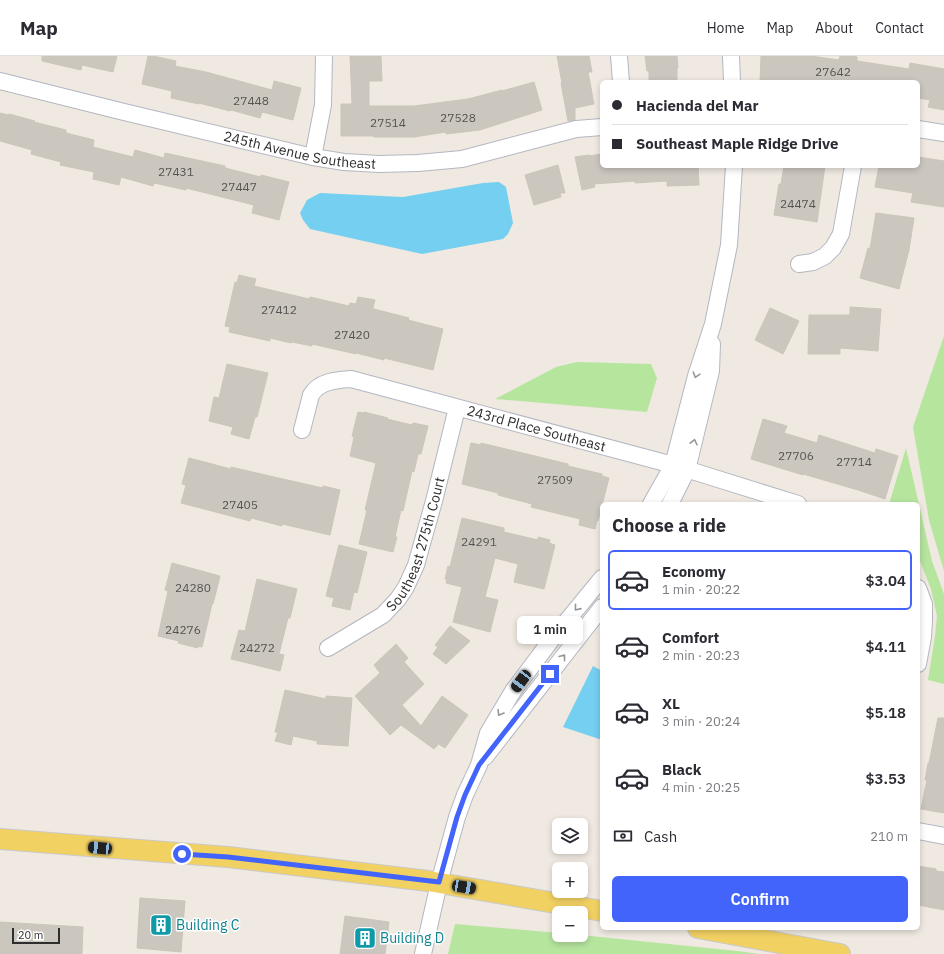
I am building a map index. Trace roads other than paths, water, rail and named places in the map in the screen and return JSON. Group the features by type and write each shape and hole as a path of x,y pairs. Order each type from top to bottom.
{"main road":[{"path":"0,839 228,857 439,882 600,911"},
{"path":"709,930 840,954"}],"street":[{"path":"313,157 322,105 324,56"},
{"path":"619,56 621,80"},
{"path":"731,56 732,80"},
{"name":"245th Avenue Southeast","path":"0,81 313,157 344,162 379,164 418,163 462,159 576,129 600,127"},
{"path":"920,128 944,133"},
{"path":"671,502 680,467 696,376 713,324 729,245 734,168"},
{"path":"799,264 813,262 825,256 833,248 841,234 853,168"},
{"name":"243rd Place Southeast","path":"302,430 311,395 314,390 325,383 334,380 352,379 680,467 774,500 786,502"},
{"name":"Southeast 275th Court","path":"328,648 383,615 398,599 406,587 416,565 434,501 457,408"},
{"path":"653,502 680,467"},
{"path":"423,954 439,882 457,817 465,795 479,765 488,733 513,691 552,639 600,580"},
{"path":"920,593 924,604 923,637 920,653"},
{"path":"479,765 600,609"},
{"path":"920,831 944,836"}],"water":[{"path":"499,182 506,187 513,223 508,234 503,239 422,254 310,229 300,213 307,200 320,193 403,197 483,183"},
{"path":"593,666 600,670 600,739 563,727"}],"place":[{"name":"Building C","path":"161,925"},
{"name":"Building D","path":"365,938"}]}
